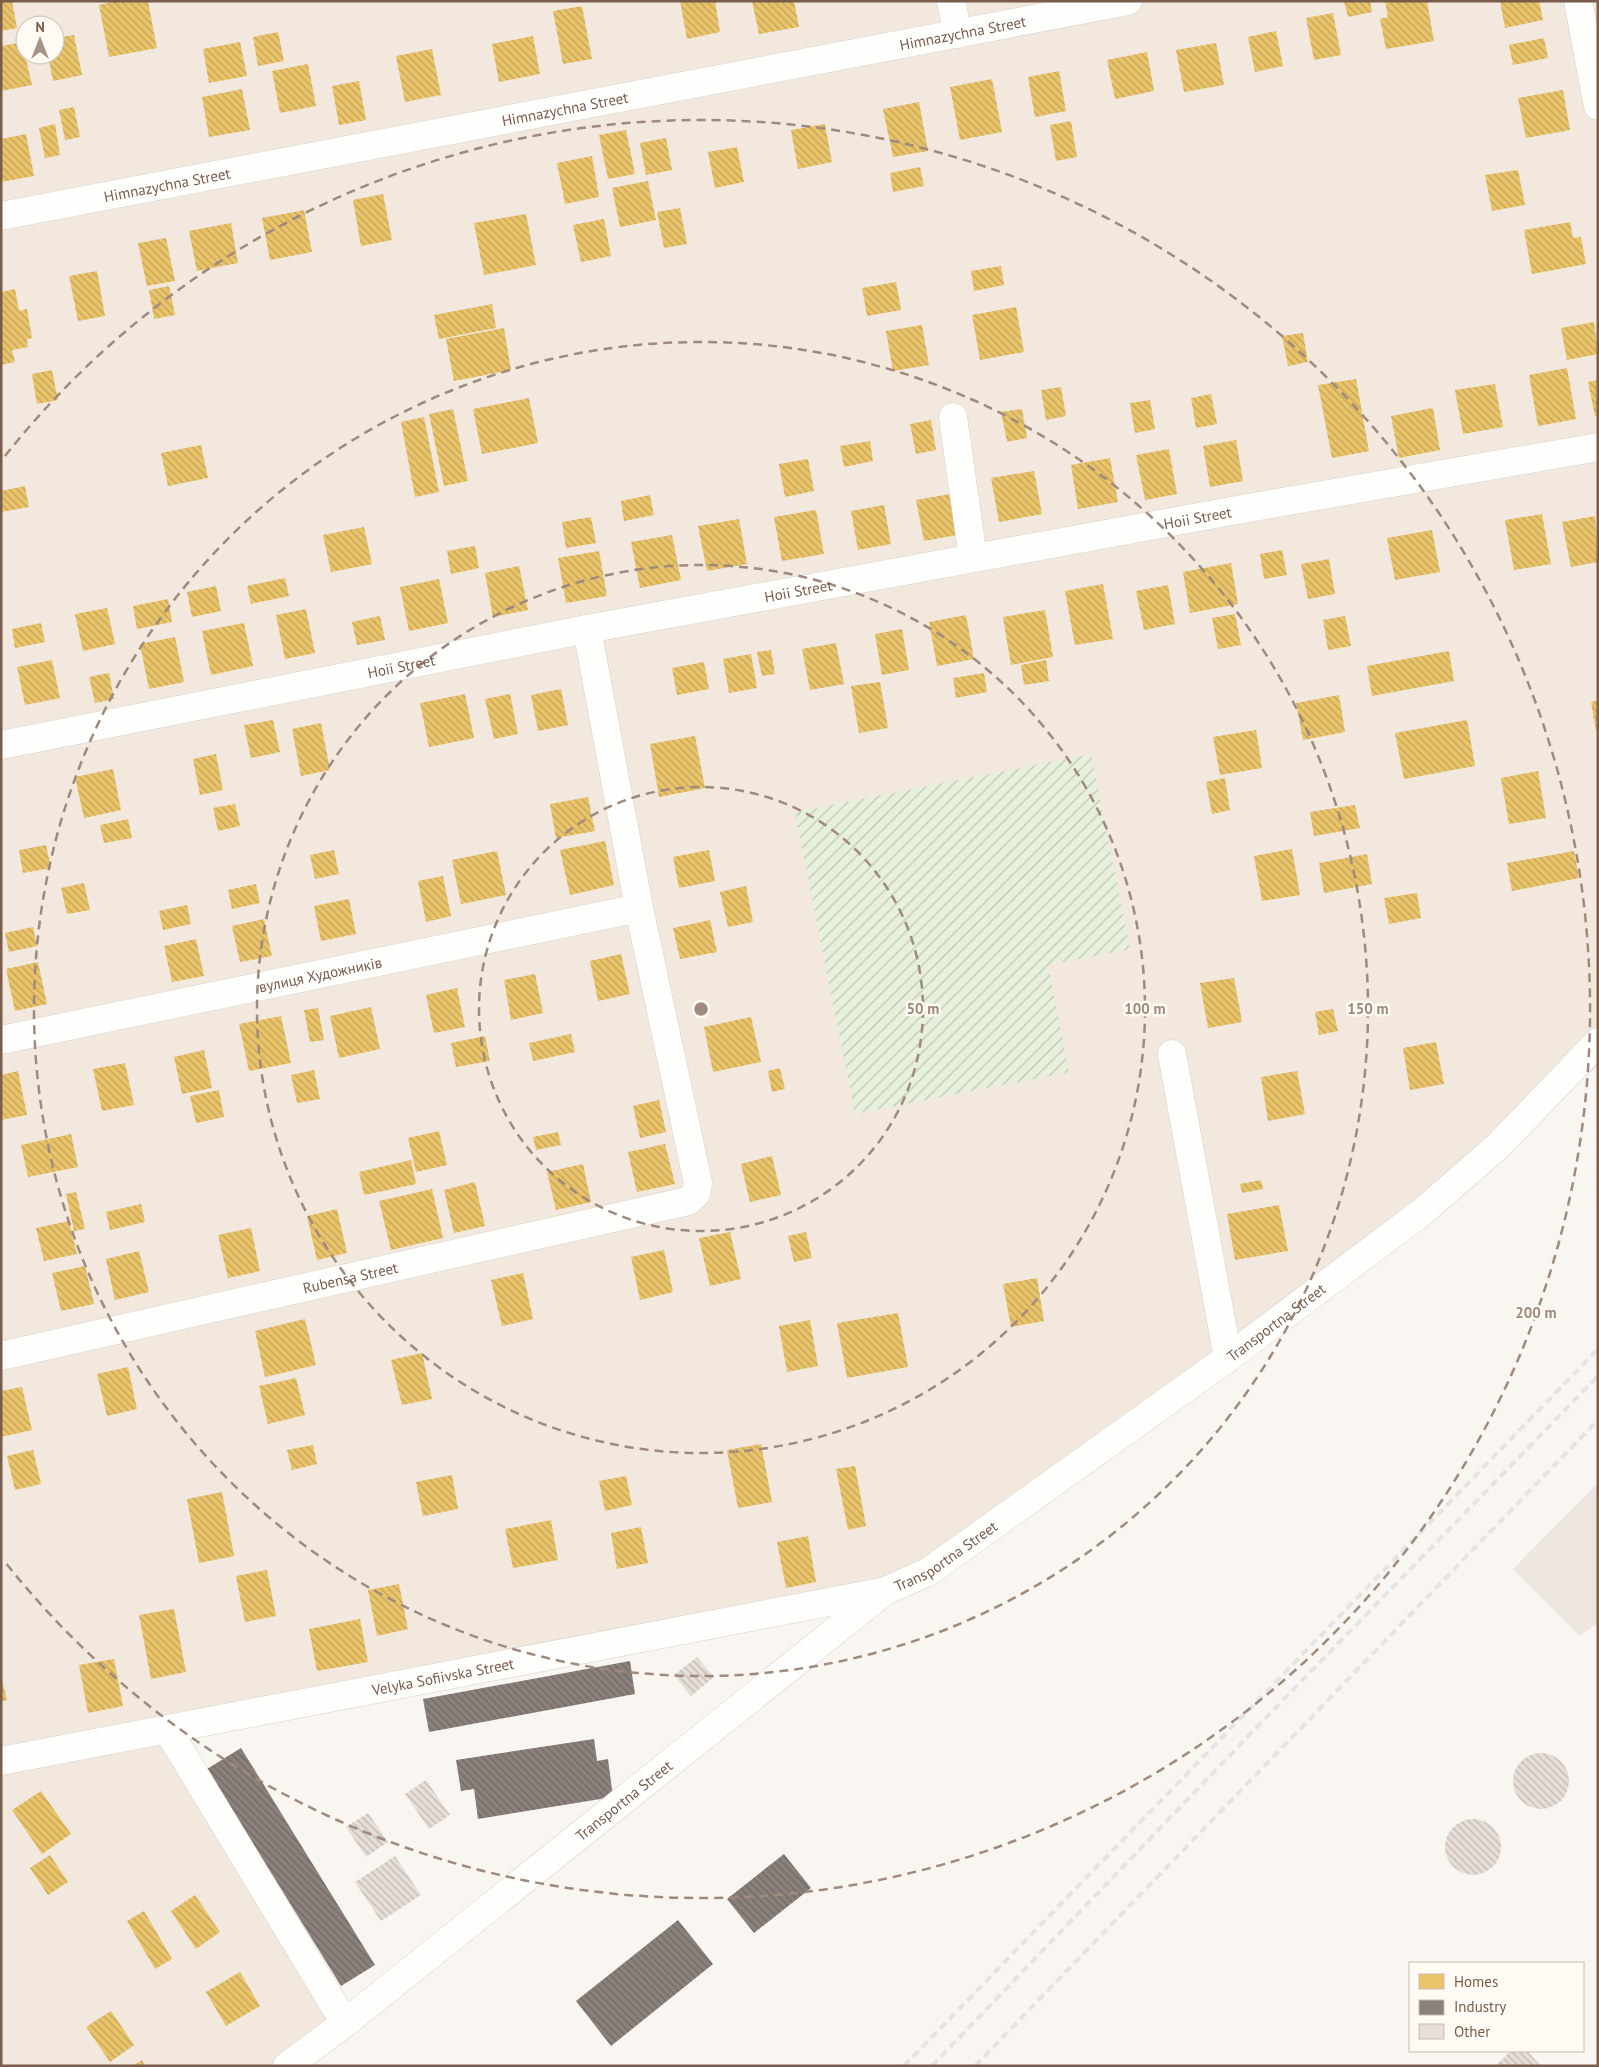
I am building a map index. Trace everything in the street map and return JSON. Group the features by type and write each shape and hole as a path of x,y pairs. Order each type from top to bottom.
{"street":[{"path":"952,1 958,34"},
{"name":"Himnazychna Street","path":"1,216 1128,1"},
{"path":"1578,1 1598,106"},
{"path":"953,417 973,558"},
{"name":"Hoii Street","path":"1,745 587,629 1598,447"},
{"path":"587,629 639,908"},
{"name":"вулиця Художників","path":"1,1040 639,908"},
{"name":"Rubensa Street","path":"1,1356 688,1201 696,1194 698,1183 639,908"},
{"name":"Transportna Street","path":"288,2066 345,2023 885,1591 928,1572 1228,1358 1421,1213 1498,1146 1598,1042"},
{"path":"1172,1054 1228,1358"},
{"name":"Velyka Sofiivska Street","path":"1,1761 885,1591"},
{"path":"167,1729 345,2023"}],"shaded area":[{"path":"1,1 1598,1 1598,1066 1498,1146 928,1572 167,1729 345,2023 287,2066 1,2066"},
{"path":"1598,1483 1598,1622 1580,1636 1513,1569"}],"green space":[{"path":"1091,754 1130,949 1048,965 1069,1072 855,1114 795,812"}],"building: Homes":[{"path":"1,1 12,1 15,28 1,31"},
{"path":"117,1 148,1 157,48 109,57 99,5"},
{"path":"680,1 715,1 720,32 687,39"},
{"path":"752,1 794,1 799,27 759,34"},
{"path":"1344,1 1370,1 1372,12 1348,17"},
{"path":"1385,1 1427,1 1434,41 1386,49 1380,19 1388,17"},
{"path":"1500,1 1539,1 1543,20 1505,28"},
{"path":"582,6 592,59 563,64 553,11"},
{"path":"1333,13 1341,55 1314,60 1306,18"},
{"path":"1276,31 1283,66 1255,72 1248,37"},
{"path":"278,32 284,61 258,66 253,37"},
{"path":"74,35 82,75 53,81 50,65 65,65 65,36"},
{"path":"533,36 540,74 499,82 492,44"},
{"path":"1544,38 1548,58 1513,65 1509,45"},
{"path":"240,42 247,76 209,83 203,49"},
{"path":"1216,43 1224,85 1184,92 1176,50"},
{"path":"15,44 15,65 27,65 32,85 1,91 1,46"},
{"path":"432,49 441,95 405,102 396,56"},
{"path":"1147,52 1154,91 1115,99 1107,60"},
{"path":"308,64 316,106 280,113 272,71"},
{"path":"1059,71 1066,111 1035,117 1028,77"},
{"path":"992,79 1002,132 960,140 950,87"},
{"path":"359,81 366,120 339,125 332,86"},
{"path":"242,89 250,130 209,137 202,97"},
{"path":"1563,90 1570,130 1526,138 1518,98"},
{"path":"919,102 928,151 893,157 883,109"},
{"path":"74,107 80,137 65,140 59,110"},
{"path":"1071,121 1077,157 1056,161 1050,125"},
{"path":"55,124 60,155 45,158 39,128"},
{"path":"825,124 832,162 798,169 791,130"},
{"path":"626,130 635,174 608,179 599,135"},
{"path":"26,134 34,176 1,182 1,139"},
{"path":"666,138 672,170 646,175 640,143"},
{"path":"737,147 744,182 715,188 708,152"},
{"path":"592,156 599,197 565,204 557,163"},
{"path":"920,167 924,186 893,192 890,173"},
{"path":"1518,170 1525,205 1492,211 1485,175"},
{"path":"648,181 656,220 620,227 612,188"},
{"path":"383,194 392,240 361,246 353,200"},
{"path":"680,208 687,244 664,248 657,212"},
{"path":"304,210 312,252 270,260 262,218"},
{"path":"526,214 536,265 484,275 474,223"},
{"path":"604,219 611,256 581,262 573,225"},
{"path":"1570,222 1573,238 1581,237 1586,264 1532,274 1524,230"},
{"path":"231,223 238,263 197,271 189,231"},
{"path":"166,238 175,281 147,286 138,243"},
{"path":"1001,266 1004,285 974,291 971,271"},
{"path":"97,271 105,316 78,321 69,276"},
{"path":"896,282 901,310 867,316 862,288"},
{"path":"169,286 175,315 154,319 149,290"},
{"path":"15,289 19,311 27,309 32,338 27,339 28,347 12,350 15,362 1,365 1,292"},
{"path":"492,304 496,328 439,339 434,315"},
{"path":"1016,307 1024,352 980,360 972,315"},
{"path":"1594,322 1598,354 1567,360 1561,328"},
{"path":"922,325 929,365 893,371 886,331"},
{"path":"504,328 511,370 454,381 446,339"},
{"path":"1303,333 1308,362 1288,366 1282,336"},
{"path":"1567,368 1576,419 1538,426 1529,375"},
{"path":"52,370 58,400 37,404 32,374"},
{"path":"1356,379 1369,451 1332,458 1318,385"},
{"path":"1598,380 1598,416 1595,416 1588,382"},
{"path":"1495,384 1503,427 1463,434 1455,390"},
{"path":"1061,387 1066,416 1046,420 1041,390"},
{"path":"1211,394 1217,424 1196,428 1191,398"},
{"path":"529,398 538,443 482,454 473,409"},
{"path":"1150,400 1155,429 1135,433 1130,403"},
{"path":"1433,408 1440,450 1399,458 1391,416"},
{"path":"453,409 468,481 444,486 429,414"},
{"path":"1022,409 1027,438 1007,442 1001,412"},
{"path":"424,417 439,492 415,497 401,422"},
{"path":"931,420 936,450 916,454 910,424"},
{"path":"1236,440 1243,481 1210,487 1203,446"},
{"path":"870,441 873,461 844,467 840,446"},
{"path":"201,445 208,478 168,486 161,453"},
{"path":"1169,449 1177,494 1145,500 1136,455"},
{"path":"1110,458 1118,502 1078,509 1071,465"},
{"path":"808,459 814,491 785,497 779,464"},
{"path":"1034,471 1042,514 999,522 991,478"},
{"path":"25,486 29,507 1,512 1,491"},
{"path":"950,494 957,535 924,541 916,500"},
{"path":"650,495 654,515 624,521 621,501"},
{"path":"884,505 891,544 858,550 851,511"},
{"path":"816,510 824,554 782,561 774,517"},
{"path":"1542,514 1551,564 1514,570 1505,520"},
{"path":"1595,516 1598,562 1571,567 1562,522"},
{"path":"591,517 596,543 566,548 562,522"},
{"path":"739,519 747,564 707,571 698,526"},
{"path":"364,527 372,564 331,572 323,535"},
{"path":"1432,530 1440,572 1395,580 1387,538"},
{"path":"672,535 681,580 640,588 631,542"},
{"path":"475,546 479,568 451,574 447,551"},
{"path":"1282,550 1287,575 1264,579 1260,554"},
{"path":"599,551 607,596 566,603 558,558"},
{"path":"1329,559 1335,594 1308,599 1301,564"},
{"path":"1231,563 1238,604 1190,613 1183,572"},
{"path":"519,566 528,610 493,617 485,573"},
{"path":"285,578 289,596 251,604 247,586"},
{"path":"439,579 448,623 409,631 400,587"},
{"path":"1103,584 1113,639 1075,645 1065,591"},
{"path":"1168,585 1175,624 1144,630 1136,591"},
{"path":"216,586 221,611 192,617 187,592"},
{"path":"168,599 172,622 137,629 133,606"},
{"path":"107,608 115,644 83,651 75,614"},
{"path":"306,609 315,653 285,659 276,615"},
{"path":"1045,610 1053,657 1011,665 1003,617"},
{"path":"1235,614 1241,645 1218,649 1212,618"},
{"path":"966,615 974,659 937,666 929,622"},
{"path":"380,616 385,640 357,645 352,622"},
{"path":"1345,616 1351,646 1328,650 1323,620"},
{"path":"41,623 45,642 15,648 12,629"},
{"path":"244,623 253,666 211,675 202,631"},
{"path":"902,629 909,670 882,675 875,634"},
{"path":"175,637 184,682 149,689 140,644"},
{"path":"836,643 844,684 810,690 802,649"},
{"path":"771,650 775,674 762,676 757,652"},
{"path":"1449,651 1454,681 1372,696 1367,666"},
{"path":"751,654 757,688 729,693 723,659"},
{"path":"52,660 60,698 25,705 17,667"},
{"path":"1046,660 1049,681 1024,685 1021,665"},
{"path":"704,662 709,689 677,695 672,668"},
{"path":"109,673 114,699 95,703 89,677"},
{"path":"984,673 987,692 956,698 953,678"},
{"path":"880,682 888,728 859,733 851,686"},
{"path":"561,689 568,725 538,731 531,695"},
{"path":"465,694 474,738 429,747 420,703"},
{"path":"510,694 518,734 494,739 485,699"},
{"path":"1339,695 1345,732 1303,740 1296,703"},
{"path":"1598,700 1598,730 1596,730 1591,702"},
{"path":"273,720 280,752 251,758 244,725"},
{"path":"1467,720 1475,766 1404,779 1395,733"},
{"path":"321,723 330,770 301,776 292,729"},
{"path":"1256,730 1262,768 1220,775 1213,737"},
{"path":"695,736 705,788 659,797 650,744"},
{"path":"216,754 223,790 200,795 193,759"},
{"path":"113,769 121,810 84,818 75,777"},
{"path":"1538,771 1546,818 1509,824 1501,778"},
{"path":"1225,778 1230,810 1212,814 1206,782"},
{"path":"588,797 595,831 556,838 550,804"},
{"path":"235,804 240,826 218,831 213,808"},
{"path":"1355,805 1360,828 1314,836 1310,812"},
{"path":"128,819 132,838 104,843 100,825"},
{"path":"605,841 614,885 570,895 560,850"},
{"path":"46,845 51,868 23,873 19,850"},
{"path":"1292,849 1300,895 1262,901 1254,856"},
{"path":"334,850 339,874 315,879 310,855"},
{"path":"709,850 715,881 679,888 673,857"},
{"path":"497,851 506,895 461,904 452,860"},
{"path":"1574,851 1579,878 1512,891 1507,863"},
{"path":"1367,854 1372,884 1324,893 1319,863"},
{"path":"443,876 451,916 426,922 418,881"},
{"path":"84,883 90,910 67,914 61,888"},
{"path":"256,884 260,903 232,909 228,890"},
{"path":"746,886 753,922 728,927 720,892"},
{"path":"1417,893 1421,918 1389,924 1384,898"},
{"path":"349,899 356,934 321,941 314,906"},
{"path":"187,905 191,924 163,930 159,911"},
{"path":"264,919 272,956 240,962 232,926"},
{"path":"710,920 717,952 680,959 673,928"},
{"path":"33,927 37,946 9,952 5,933"},
{"path":"196,939 204,976 172,982 164,946"},
{"path":"621,954 630,994 598,1001 590,961"},
{"path":"38,962 47,1004 15,1011 6,969"},
{"path":"535,974 543,1013 511,1020 504,980"},
{"path":"1234,978 1242,1022 1208,1028 1200,983"},
{"path":"457,988 465,1027 434,1033 426,995"},
{"path":"371,1007 380,1049 339,1058 330,1016"},
{"path":"318,1008 324,1040 310,1042 304,1010"},
{"path":"1333,1009 1338,1031 1319,1035 1315,1012"},
{"path":"281,1016 291,1063 249,1071 239,1024"},
{"path":"751,1017 761,1062 713,1072 704,1027"},
{"path":"571,1034 575,1052 533,1061 529,1043"},
{"path":"485,1036 490,1061 456,1067 451,1043"},
{"path":"1436,1042 1444,1084 1410,1090 1403,1048"},
{"path":"204,1050 212,1088 182,1094 174,1057"},
{"path":"125,1063 134,1105 102,1111 93,1069"},
{"path":"780,1068 785,1089 772,1092 768,1071"},
{"path":"314,1070 320,1099 297,1103 291,1075"},
{"path":"18,1071 27,1115 1,1120 1,1075"},
{"path":"1297,1071 1305,1114 1268,1121 1261,1077"},
{"path":"219,1090 224,1117 196,1123 190,1096"},
{"path":"659,1100 666,1132 640,1138 633,1106"},
{"path":"439,1131 447,1165 416,1172 408,1138"},
{"path":"558,1132 561,1145 536,1150 533,1137"},
{"path":"71,1134 78,1167 28,1177 21,1145"},
{"path":"665,1144 675,1184 637,1192 628,1152"},
{"path":"772,1156 781,1195 750,1202 741,1164"},
{"path":"411,1160 416,1184 364,1195 359,1172"},
{"path":"583,1164 591,1202 556,1210 547,1172"},
{"path":"1261,1180 1263,1189 1242,1193 1240,1184"},
{"path":"475,1182 485,1226 454,1233 444,1190"},
{"path":"432,1189 443,1238 391,1250 379,1201"},
{"path":"76,1192 85,1229 74,1231 66,1194"},
{"path":"141,1204 145,1222 110,1230 106,1212"},
{"path":"1279,1205 1288,1251 1235,1260 1227,1214"},
{"path":"337,1209 347,1253 317,1260 307,1216"},
{"path":"69,1221 77,1254 44,1261 36,1228"},
{"path":"251,1228 260,1271 228,1278 218,1235"},
{"path":"730,1232 741,1279 710,1286 699,1238"},
{"path":"806,1232 812,1258 794,1262 788,1236"},
{"path":"664,1250 673,1292 640,1300 631,1257"},
{"path":"139,1251 149,1292 115,1300 106,1259"},
{"path":"85,1266 94,1304 61,1311 52,1273"},
{"path":"523,1273 533,1319 502,1326 491,1280"},
{"path":"1037,1278 1044,1321 1011,1327 1003,1284"},
{"path":"898,1313 908,1367 847,1378 837,1323"},
{"path":"305,1319 316,1365 265,1377 255,1331"},
{"path":"810,1320 818,1366 787,1372 779,1326"},
{"path":"422,1353 432,1399 402,1405 391,1360"},
{"path":"128,1367 137,1409 107,1416 97,1374"},
{"path":"296,1378 305,1415 268,1424 259,1386"},
{"path":"22,1387 32,1430 1,1437 1,1391"},
{"path":"761,1444 772,1502 738,1508 727,1450"},
{"path":"313,1445 317,1464 292,1470 287,1450"},
{"path":"33,1450 41,1484 15,1490 7,1456"},
{"path":"855,1466 866,1526 848,1530 836,1469"},
{"path":"452,1475 458,1509 423,1516 416,1482"},
{"path":"626,1476 632,1505 605,1511 599,1481"},
{"path":"222,1492 234,1556 199,1563 187,1499"},
{"path":"551,1520 558,1560 513,1568 505,1529"},
{"path":"641,1527 648,1563 617,1569 611,1533"},
{"path":"808,1536 816,1582 786,1588 777,1542"},
{"path":"267,1570 276,1616 245,1622 236,1576"},
{"path":"399,1584 408,1629 377,1636 368,1590"},
{"path":"174,1609 186,1672 151,1679 139,1615"},
{"path":"360,1619 368,1662 317,1671 309,1629"},
{"path":"114,1659 123,1706 88,1713 79,1665"},
{"path":"1,1676 7,1700 1,1702"},
{"path":"41,1791 71,1834 42,1854 12,1810"},
{"path":"50,1855 68,1882 48,1895 30,1868"},
{"path":"195,1895 220,1932 196,1949 171,1911"},
{"path":"144,1911 172,1959 155,1969 127,1921"},
{"path":"240,1972 260,2006 226,2026 206,1992"},
{"path":"111,2011 134,2045 110,2062 86,2027"},
{"path":"142,2060 145,2066 132,2066"}],"building: Industry":[{"path":"630,1661 635,1694 429,1732 423,1699"},
{"path":"594,1739 597,1761 608,1759 613,1797 478,1819 474,1789 461,1791 456,1760"},
{"path":"241,1748 375,1965 341,1986 207,1769"},
{"path":"784,1854 811,1888 754,1933 727,1899"},
{"path":"678,1920 713,1964 611,2046 576,2001"}],"building: Other":[{"path":"697,1657 714,1677 691,1696 674,1675"},
{"path":"1541,1753 1552,1755 1561,1761 1567,1770 1569,1781 1567,1792 1561,1801 1552,1807 1541,1809 1530,1807 1521,1801 1515,1792 1513,1781 1515,1770 1521,1761 1530,1755"},
{"path":"426,1780 450,1815 429,1829 405,1794"},
{"path":"368,1813 388,1842 366,1857 346,1827"},
{"path":"1473,1819 1484,1821 1493,1827 1499,1836 1501,1847 1499,1858 1493,1867 1484,1873 1473,1875 1462,1873 1453,1867 1447,1858 1445,1847 1447,1836 1453,1827 1462,1821"},
{"path":"395,1856 421,1895 381,1921 355,1882"},
{"path":"1510,2052 1528,2052 1541,2066 1495,2066"}],"railway":[{"path":"904,2066 1598,1349"},
{"path":"932,2066 1257,1727 1598,1376"},
{"path":"975,2066 1598,1420"}]}
